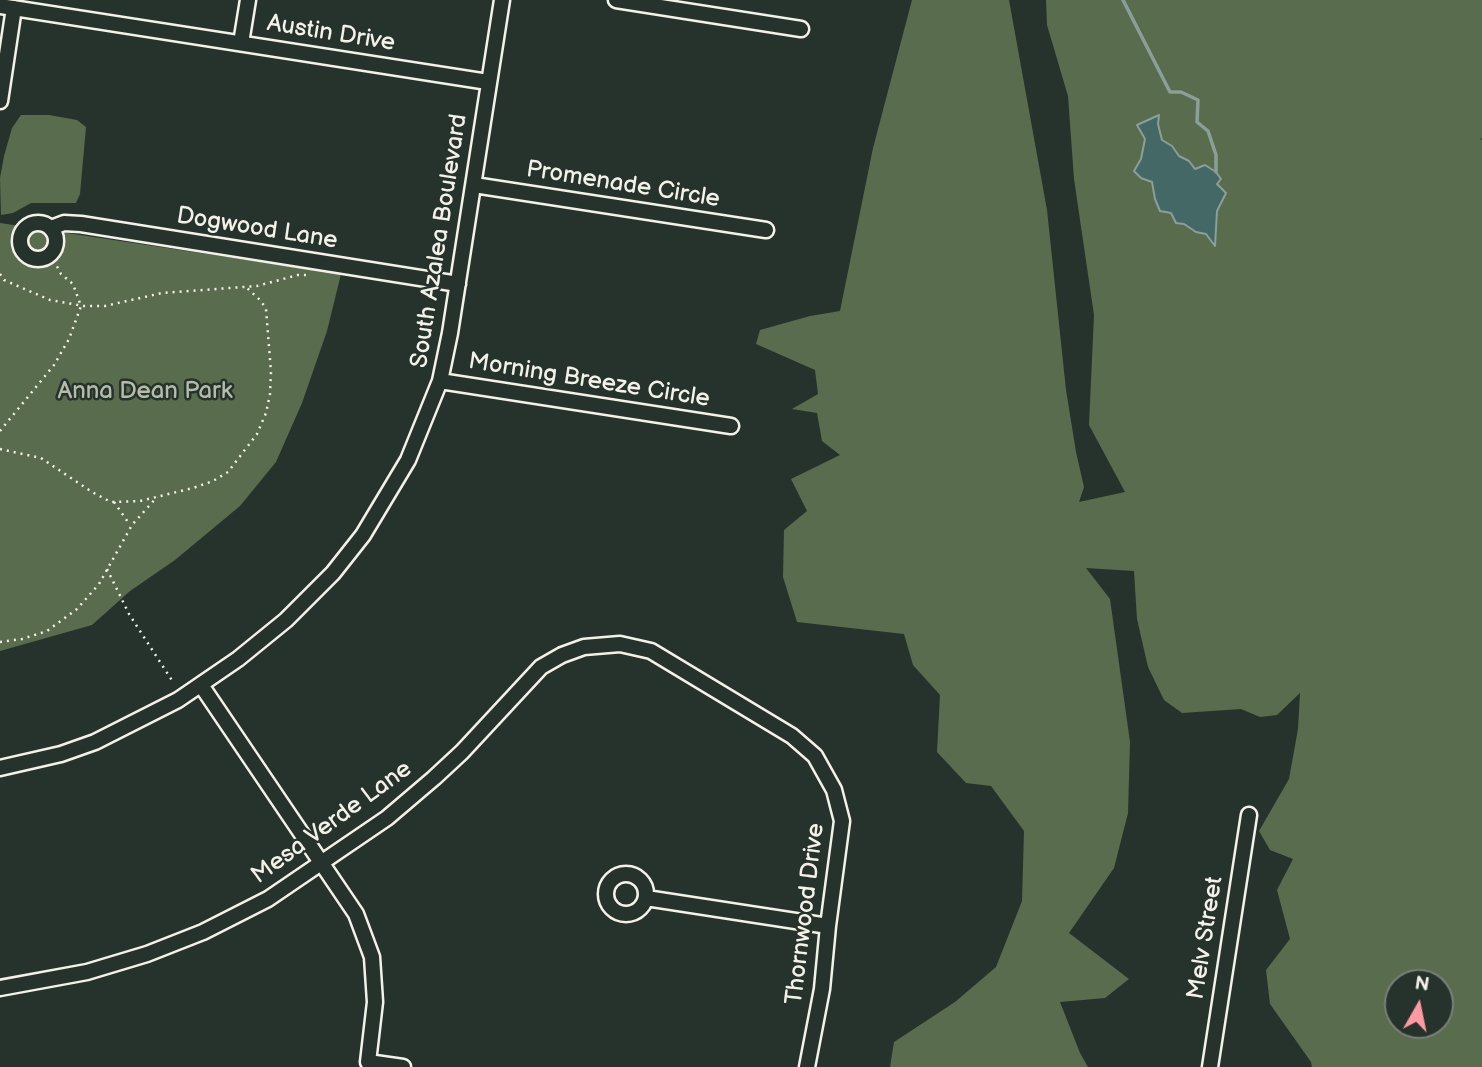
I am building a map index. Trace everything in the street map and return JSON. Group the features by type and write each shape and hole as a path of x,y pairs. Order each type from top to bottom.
{"street":[{"path":"241,43 248,0"},
{"name":"South Azalea Boulevard","path":"0,768 61,754 95,742 154,714 201,685 286,620 348,555 390,493 408,460 440,381 502,0"},
{"path":"616,0 801,29"},
{"path":"0,101 7,7"},
{"name":"Austin Drive","path":"7,7 488,82"},
{"name":"Promenade Circle","path":"474,185 766,230"},
{"name":"Dogwood Lane","path":"51,255 40,260 24,253 20,241 28,226 40,223 51,228 64,223 81,223 457,284"},
{"path":"51,228 56,239 51,255"},
{"name":"Morning Breeze Circle","path":"440,381 732,426"},
{"name":"Mesa Verde Lane","path":"0,988 87,972 147,954 234,917 323,864 387,818 434,778 531,676 551,660 596,644 631,645 651,651"},
{"name":"Thornwood Drive","path":"651,651 792,736 815,756 834,790 842,821 822,989 807,1067"},
{"path":"201,685 356,914 372,957 375,1002 367,1064 403,1067"},
{"name":"Melv Street","path":"1210,1067 1249,815"},
{"path":"646,898 828,926"}],"path":[{"path":"0,431 54,365 69,339 82,306 73,284 61,274 51,255"},
{"path":"0,274 4,280 50,300 82,306 105,306 162,293 247,288 308,275"},
{"path":"0,449 41,458 92,492 114,502 157,497 204,484 228,472 257,434 268,403 271,372 266,309 247,288"},
{"path":"0,642 47,631 64,620 99,584 131,526 157,497"},
{"path":"114,502 131,526"},
{"path":"107,569 129,614 173,682"}],"green space":[{"path":"912,0 1009,0 1047,210 1066,390 1084,487 1079,502 1125,492 1089,425 1094,315 1074,179 1068,96 1047,25 1046,0 1482,0 1482,1067 1312,1067 1270,1004 1266,970 1290,939 1277,890 1293,859 1270,850 1259,831 1289,779 1298,729 1300,693 1277,715 1260,717 1241,709 1182,713 1164,700 1148,667 1137,619 1134,571 1086,568 1110,599 1130,742 1128,813 1114,868 1069,933 1129,979 1105,998 1060,1002 1088,1067 890,1067 894,1042 955,1002 996,967 1022,901 1024,831 991,786 966,783 937,752 940,695 913,665 904,634 797,622 783,577 784,530 807,511 791,479 840,455 822,441 817,413 792,409 818,394 815,370 756,344 760,330 840,311 873,148"},
{"path":"21,115 49,115 77,120 86,127 80,194 76,203 31,203 13,213 1,215 0,178 4,156 12,128"},
{"name":"Anna Dean Park","path":"0,223 341,274 327,331 302,403 276,462 240,506 175,560 130,591 92,625 0,651"}],"water":[{"path":"1159,115 1162,140 1195,169 1205,165 1221,179 1217,184 1226,193 1217,211 1215,246 1206,234 1176,223 1171,213 1160,211 1152,182 1141,178 1134,171 1141,159 1145,139 1137,125"}],"waterway":[{"path":"1123,0 1170,92 1181,92 1198,100 1197,122 1208,131 1216,155 1216,172"}]}
